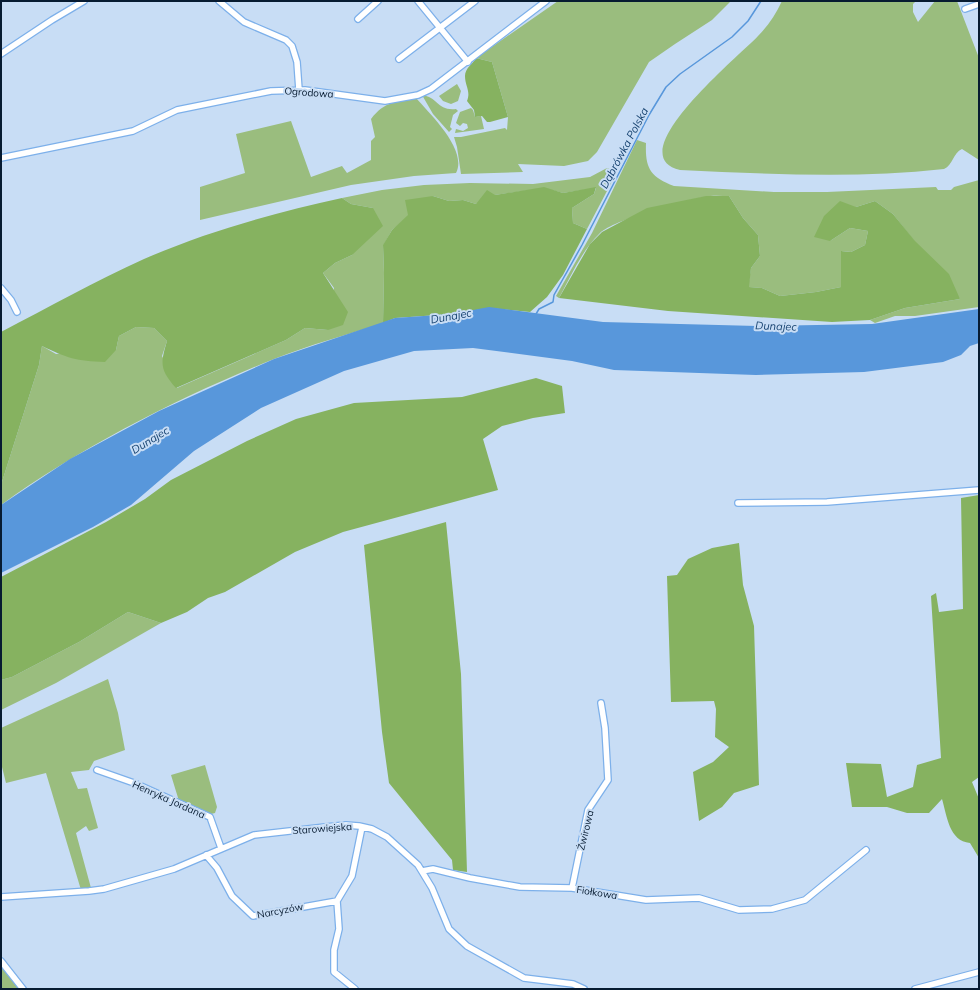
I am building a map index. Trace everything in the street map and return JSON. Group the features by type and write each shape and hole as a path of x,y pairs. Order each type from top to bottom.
{"street":[{"path":"1,54 58,16 84,1"},
{"path":"219,1 244,22 286,40 292,46 297,62 299,90"},
{"path":"358,19 378,1"},
{"path":"418,1 468,62"},
{"path":"399,59 475,1"},
{"name":"Ogrodowa","path":"1,158 133,131 177,110 187,107 271,91 299,90 385,101 418,95 431,89 468,62 546,1"},
{"path":"965,9 979,4"},
{"path":"1,288 11,300 17,312"},
{"path":"738,503 835,501 979,490"},
{"name":"Żwirowa","path":"572,888 588,810 608,780 605,728 601,703"},
{"name":"Henryka Jordana","path":"97,770 134,783 210,817 221,848"},
{"name":"Starowiejska","path":"1,897 89,892 104,889 174,869 254,835 346,825 362,827 379,833 396,844 414,861 432,888 445,921 456,937 467,946 524,978 573,984 584,989"},
{"path":"355,989 334,972 334,950 338,929 336,901 352,876 362,827"},
{"name":"Fiołkowa","path":"422,871 433,869 473,879 520,888 572,888 646,900 699,898 739,910 772,909 806,900 866,850"},
{"name":"Narcyzów","path":"206,855 217,868 232,896 253,916 336,901"},
{"path":"1,961 24,989"},
{"path":"915,989 979,972"}],"green space":[{"path":"558,1 731,1 712,20 649,62 597,152 588,161 564,166 518,164 523,172 461,174 454,137 461,137 505,128 507,130 508,117 492,62 476,58"},
{"path":"782,1 916,1 913,4 913,12 918,22 935,1 957,1 979,58 979,160 962,149 944,169 845,175 680,170 665,161 664,145 673,125 710,82 762,32 772,20"},
{"path":"476,58 492,62 508,117 487,122 482,116 475,117 474,110 467,101 468,91 465,73"},
{"path":"457,84 461,91 458,101 451,104 443,101 439,96"},
{"path":"422,95 431,98 445,108 456,109 458,111 453,115 450,127 452,129 449,132 433,114"},
{"path":"416,98 446,133 452,143 457,154 458,164 456,173 414,176 351,185 200,220 200,187 245,173 236,134 291,121 311,177 342,166 347,173 371,160 371,141 375,137 371,119 376,113 390,104"},
{"path":"471,108 475,117 481,116 484,129 455,133 456,129 463,131 468,128 467,124 463,123 460,126 456,123 460,112"},
{"path":"637,140 646,143 648,165 654,175 666,183 674,186 774,192 827,192 936,187 938,190 951,190 954,187 979,180 979,307 915,316 895,316 875,323 870,320 905,308 960,299 893,214 875,201 856,207 830,241 850,228 868,231 865,245 851,252 842,251 841,287 816,292 780,296 762,288 748,287 751,268 760,256 758,235 743,218 729,196 708,196 666,206 619,222 608,228 600,233 588,247 559,298 556,296 592,233"},
{"path":"607,168 617,172 587,229 573,223 572,208 594,194 596,188 563,193 544,188 495,195 476,204 463,200 449,201 433,196 392,230 383,246 383,323 274,359 168,406 64,463 1,505 1,485 39,365 42,346 56,354 116,350 119,336 136,327 154,328 167,341 162,356 177,388 286,340 305,328 328,330 334,288 323,273 335,263 352,255 373,208 351,204 342,198 382,190 424,185 470,183 533,184 590,177"},
{"path":"544,187 563,193 596,187 594,194 572,208 573,223 587,229 563,275 547,297 530,312 489,308 452,314 395,318 383,323 383,245 392,230 408,215 405,200 433,196 449,201 463,200 476,204 487,190 495,195"},
{"path":"706,196 729,196 743,218 758,235 760,256 751,268 749,287 762,288 780,296 816,292 841,287 841,251 851,252 865,245 868,231 850,228 830,241 814,237 824,216 840,201 856,207 875,201 893,214 915,241 949,274 960,299 905,308 870,320 832,322 668,311 559,298 590,244 602,232 647,208"},
{"path":"342,198 351,204 373,208 383,226 352,255 335,263 323,273 348,312 343,325 328,330 305,328 286,340 176,388 164,371 163,366 163,356 167,341 154,328 136,327 119,336 116,350 105,362 86,361 72,358 42,346 39,365 1,485 1,332 108,276 168,249 217,231 291,210"},
{"path":"536,378 562,386 565,413 533,418 502,426 483,439 498,490 343,532 295,552 225,592 208,598 187,612 161,623 128,612 79,642 12,677 1,680 1,577 106,522 145,499 171,480 247,441 296,419 354,403 462,397"},
{"path":"979,495 979,777 972,782 979,799 979,858 970,843 957,838 953,833 942,799 929,813 907,813 887,807 852,807 846,763 881,764 887,797 913,787 917,765 941,758 931,596 936,593 939,612 963,609 961,498"},
{"path":"446,522 461,674 467,872 453,870 452,860 389,783 382,732 364,545"},
{"path":"739,543 743,585 754,626 759,785 734,793 722,807 699,821 693,772 713,762 729,747 715,737 716,709 714,701 671,702 667,576 677,575 688,559 712,548"},
{"path":"128,612 161,623 56,683 1,710 1,680 12,677 79,642"},
{"path":"108,679 118,713 125,750 94,761 89,770 71,772 78,789 87,788 98,828 89,831 86,826 76,833 91,888 81,890 46,773 6,783 1,763 1,728"},
{"path":"205,765 217,807 215,813 211,814 179,801 171,775"},
{"path":"6,968 22,989 1,989 1,969"}],"water":[{"name":"Dunajec","path":"489,307 603,322 757,326 872,324 979,309 979,343 970,346 961,355 943,362 864,372 756,375 614,370 572,361 473,348 414,351 344,371 261,408 194,451 131,505 93,527 1,573 1,505 70,459 159,411 274,359 395,318 452,314"}],"waterway":[{"name":"Dąbrówka Polska","path":"536,314 539,309 553,302 554,295 582,245 649,115 666,87 680,74 732,37 748,21 761,1"}]}
